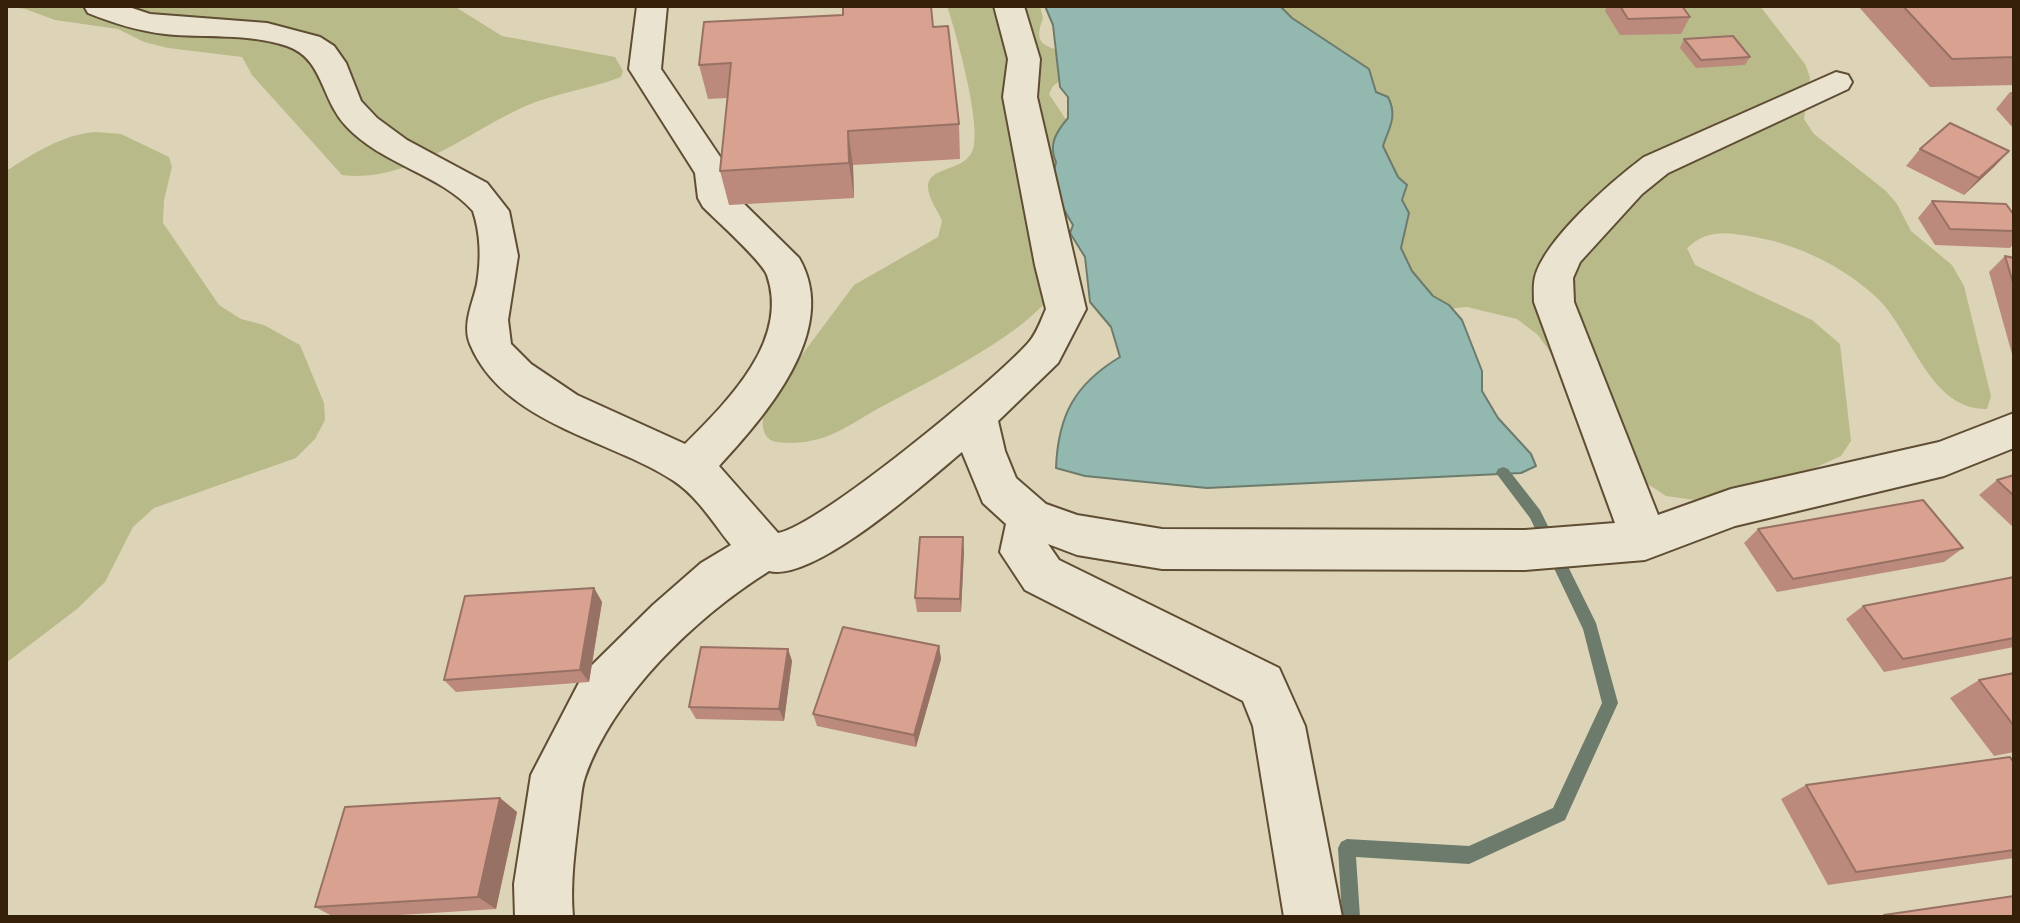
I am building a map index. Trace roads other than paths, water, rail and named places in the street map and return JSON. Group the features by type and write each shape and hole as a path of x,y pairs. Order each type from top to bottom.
{"street":[{"path":"99,6 150,23 264,32 295,39 321,51 333,70 342,96 355,115 395,148 462,183 489,205 499,234 497,283 485,328 494,351 514,376 566,409 690,468 718,490 764,549 784,554 811,543 975,416 1044,351 1066,309 1020,97 1024,59 1009,6"},
{"path":"652,6 645,69 713,173 716,198 785,268 792,315 769,377 733,423 690,468"},
{"path":"1645,540 1554,302 1554,278 1563,256 1629,186 1656,165 1836,82"},
{"path":"975,416 983,451 999,490 1030,518 1077,535 1162,549 1525,550 1645,540 1731,508 1944,458 2014,430"},
{"path":"1030,518 1023,552 1042,575 1261,685 1279,726 1313,917"},
{"path":"544,917 542,884 558,775 602,690 670,620 718,578 764,549"}],"water":[{"path":"1045,6 1280,6 1292,18 1369,69 1376,92 1388,97 1391,104 1392,122 1383,146 1398,177 1407,185 1402,200 1409,213 1401,248 1412,271 1433,296 1449,305 1462,320 1482,371 1482,391 1498,418 1531,454 1536,466 1521,473 1207,488 1085,476 1056,468 1061,432 1072,403 1091,378 1120,357 1111,327 1090,302 1085,257 1070,233 1073,225 1055,187 1053,144 1068,118 1068,97 1060,87 1053,25"}],"waterway":[{"path":"1351,917 1347,848 1469,855 1559,814 1610,703 1591,628 1535,514 1503,473"}]}
